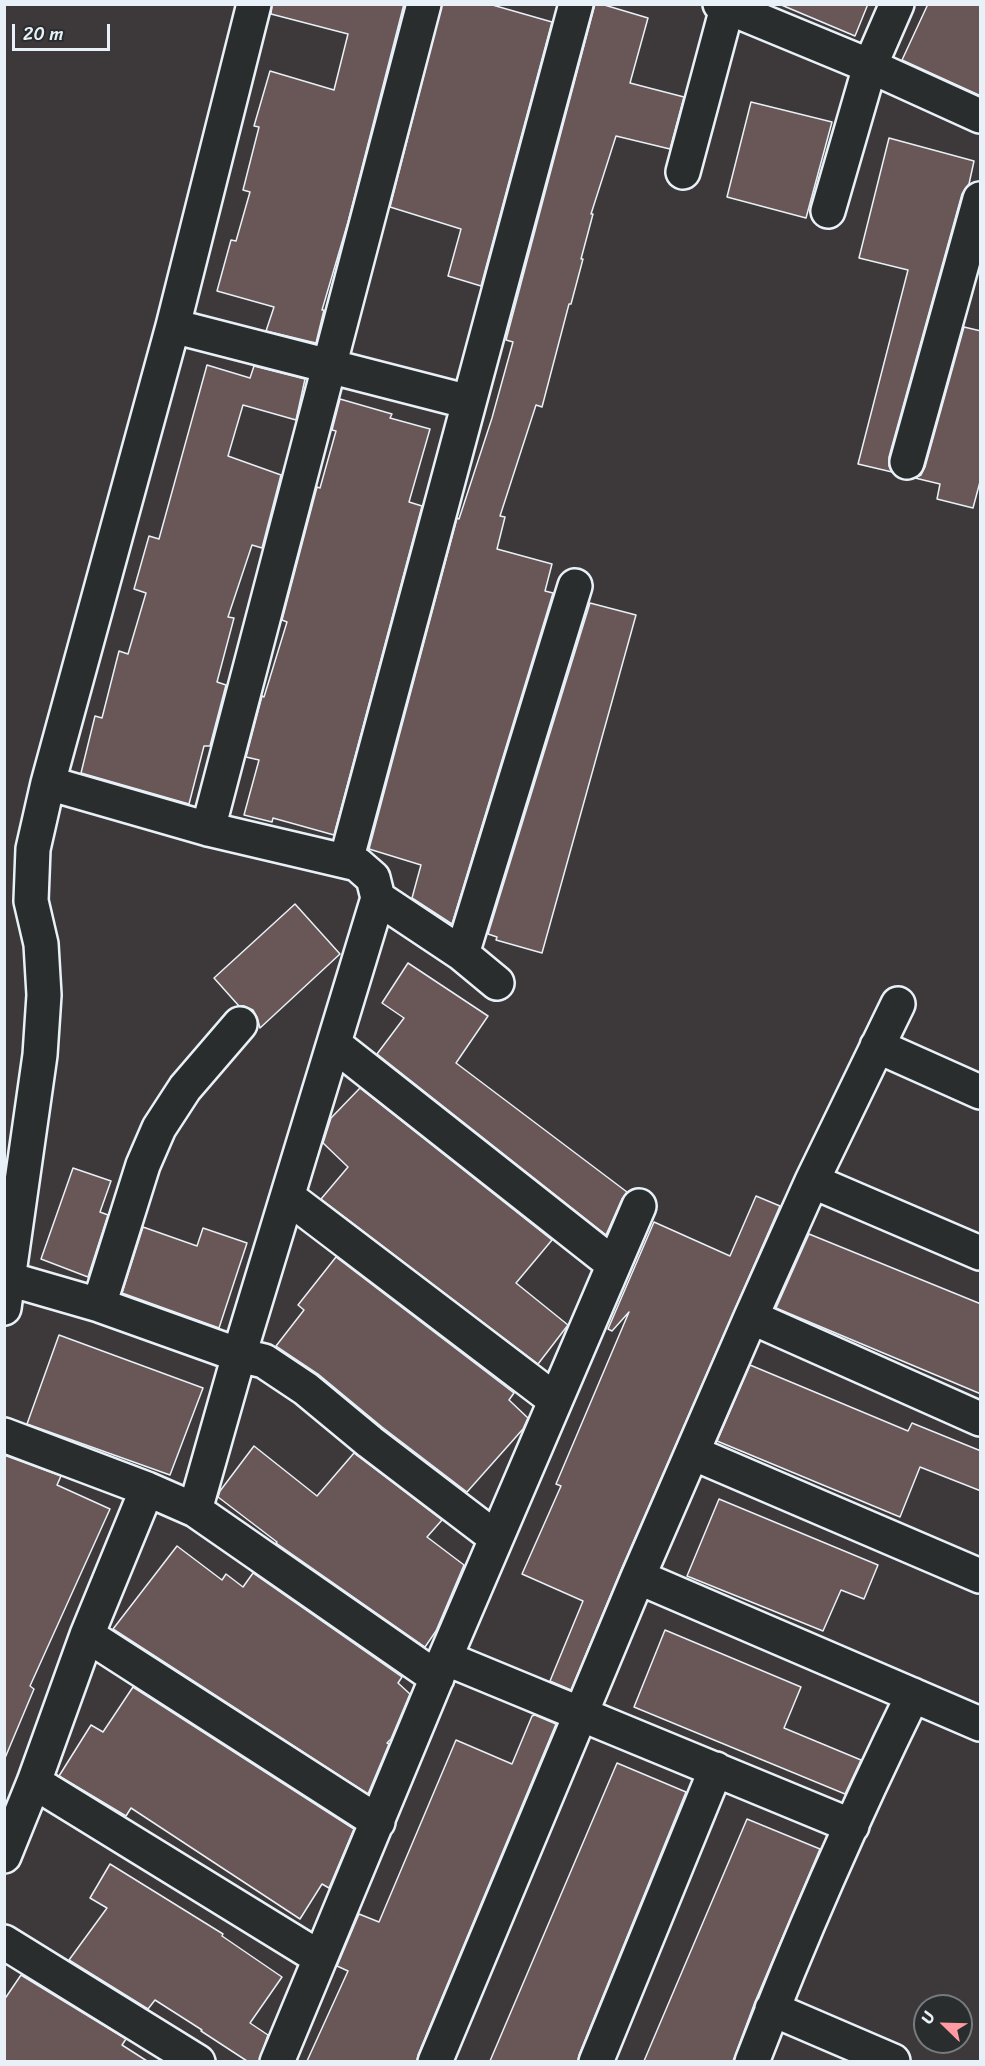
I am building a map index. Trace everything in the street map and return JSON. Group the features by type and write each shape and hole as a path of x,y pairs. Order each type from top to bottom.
{"street":[{"path":"254,4 173,326 48,783 33,849 31,901 41,944 44,995 40,1055 7,1294 99,1305 239,1355 264,1361 290,1377 496,1538"},
{"path":"208,829 424,4"},
{"path":"346,861 576,4"},
{"path":"828,211 870,66 897,4"},
{"path":"683,172 725,5 981,116"},
{"path":"907,462 981,199"},
{"path":"173,326 469,402"},
{"path":"462,954 575,586"},
{"path":"48,783 208,829 357,864 374,878 378,898 239,1355 195,1510"},
{"path":"378,898 462,954 498,983"},
{"path":"435,2061 638,1577 751,1317 812,1181 898,1004"},
{"path":"99,1305 143,1165 159,1128 184,1088 240,1024"},
{"path":"334,1044 613,1264"},
{"path":"877,1046 981,1092"},
{"path":"812,1181 981,1253"},
{"path":"288,1197 555,1400"},
{"path":"277,2061 496,1538 639,1206"},
{"path":"751,1317 981,1419"},
{"path":"4,1435 147,1489 195,1510 441,1668 580,1715 852,1826"},
{"path":"693,1453 981,1576"},
{"path":"4,1856 34,1782 87,1635 147,1489"},
{"path":"638,1577 981,1724"},
{"path":"87,1635 378,1822"},
{"path":"752,2061 772,2009 852,1826 913,1695"},
{"path":"596,2061 716,1769"},
{"path":"34,1782 320,1958"},
{"path":"4,1941 198,2061"},
{"path":"772,2009 894,2061"}],"building":[{"path":"272,4 404,4 348,222 322,310 324,310 316,343 266,331 274,307 217,291 231,240 236,241 250,192 243,190 259,127 254,126 270,71 334,90 348,34 271,14"},
{"path":"442,4 489,4 552,22 481,286 448,276 461,229 390,207"},
{"path":"595,4 648,18 630,83 684,97 670,149 616,136 591,214 593,214 581,259 583,259 542,407 536,405 500,516 505,517 497,549 552,564 545,591 553,593 452,924 412,898 421,865 369,849 457,518 459,519 492,418 513,342 506,340"},
{"path":"779,4 868,4 855,36"},
{"path":"928,4 981,4 981,96 902,60"},
{"path":"751,102 832,122 806,218 727,197"},
{"path":"889,138 974,161 969,184 962,194 889,457 892,472 858,464 908,270 859,258"},
{"path":"964,327 981,331 981,478 973,508 937,499 940,484 915,478 921,475 925,467"},
{"path":"207,365 250,378 254,366 305,379 296,420 243,405 228,456 281,475 262,548 252,545 228,617 234,618 217,682 226,685 210,746 204,746 189,804 81,773 95,716 102,718 119,651 128,654 146,593 134,589 149,536 159,539"},
{"path":"340,399 392,414 390,418 430,429 409,502 422,506 334,835 273,818 272,822 244,815 259,760 246,757 262,696 264,697 287,622 282,620 317,487 320,488 336,431 332,430"},
{"path":"590,603 636,615 542,953 496,940 497,937 488,934"},
{"path":"295,904 340,954 260,1028 253,1010 239,1006 214,978"},
{"path":"408,963 488,1016 456,1063 627,1192 606,1235 377,1054 404,1018 382,1003"},
{"path":"360,1088 552,1240 516,1283 568,1325 538,1364 321,1199 348,1167 323,1143 331,1118"},
{"path":"73,1168 111,1181 100,1212 108,1215 88,1277 41,1259"},
{"path":"756,1196 780,1206 571,1690 550,1681 583,1601 522,1574 561,1486 556,1484 629,1312 612,1331 608,1329 654,1222 730,1256"},
{"path":"143,1227 197,1246 203,1228 247,1243 219,1328 122,1293"},
{"path":"809,1234 981,1304 981,1394 776,1308"},
{"path":"336,1257 514,1393 509,1400 528,1418 523,1429 467,1492 382,1427 318,1374 276,1346 304,1310 298,1305"},
{"path":"59,1335 203,1388 170,1475 27,1424"},
{"path":"750,1365 908,1431 912,1423 981,1451 981,1491 920,1467 900,1517 717,1441"},
{"path":"254,1446 317,1496 354,1453 442,1520 427,1537 464,1565 436,1631 425,1647 276,1543 218,1497 220,1491"},
{"path":"4,1455 61,1476 57,1485 110,1509 30,1686 34,1689 5,1758"},
{"path":"719,1499 878,1565 864,1599 841,1590 823,1631 687,1576"},
{"path":"177,1546 222,1580 226,1574 243,1587 253,1573 402,1677 398,1683 410,1694 391,1739 387,1743 389,1744 368,1794 113,1629"},
{"path":"665,1630 801,1687 784,1728 861,1760 845,1794 634,1707"},
{"path":"133,1687 354,1829 329,1888 322,1884 300,1919 131,1808 126,1816 59,1776 91,1725 103,1732"},
{"path":"535,1715 556,1724 417,2061 307,2061 348,1971 337,1966 359,1914 379,1922 456,1740 512,1764 532,1716"},
{"path":"617,1763 686,1792 578,2061 490,2061"},
{"path":"747,1819 820,1849 755,2002 733,2061 644,2061"},
{"path":"110,1864 223,1934 222,1936 282,1977 250,2023 268,2035 259,2061 247,2061 155,2000 148,2009 69,1960 107,1908 90,1898"},
{"path":"21,1975 126,2039 122,2045 147,2061 4,2061 4,2000"}]}
